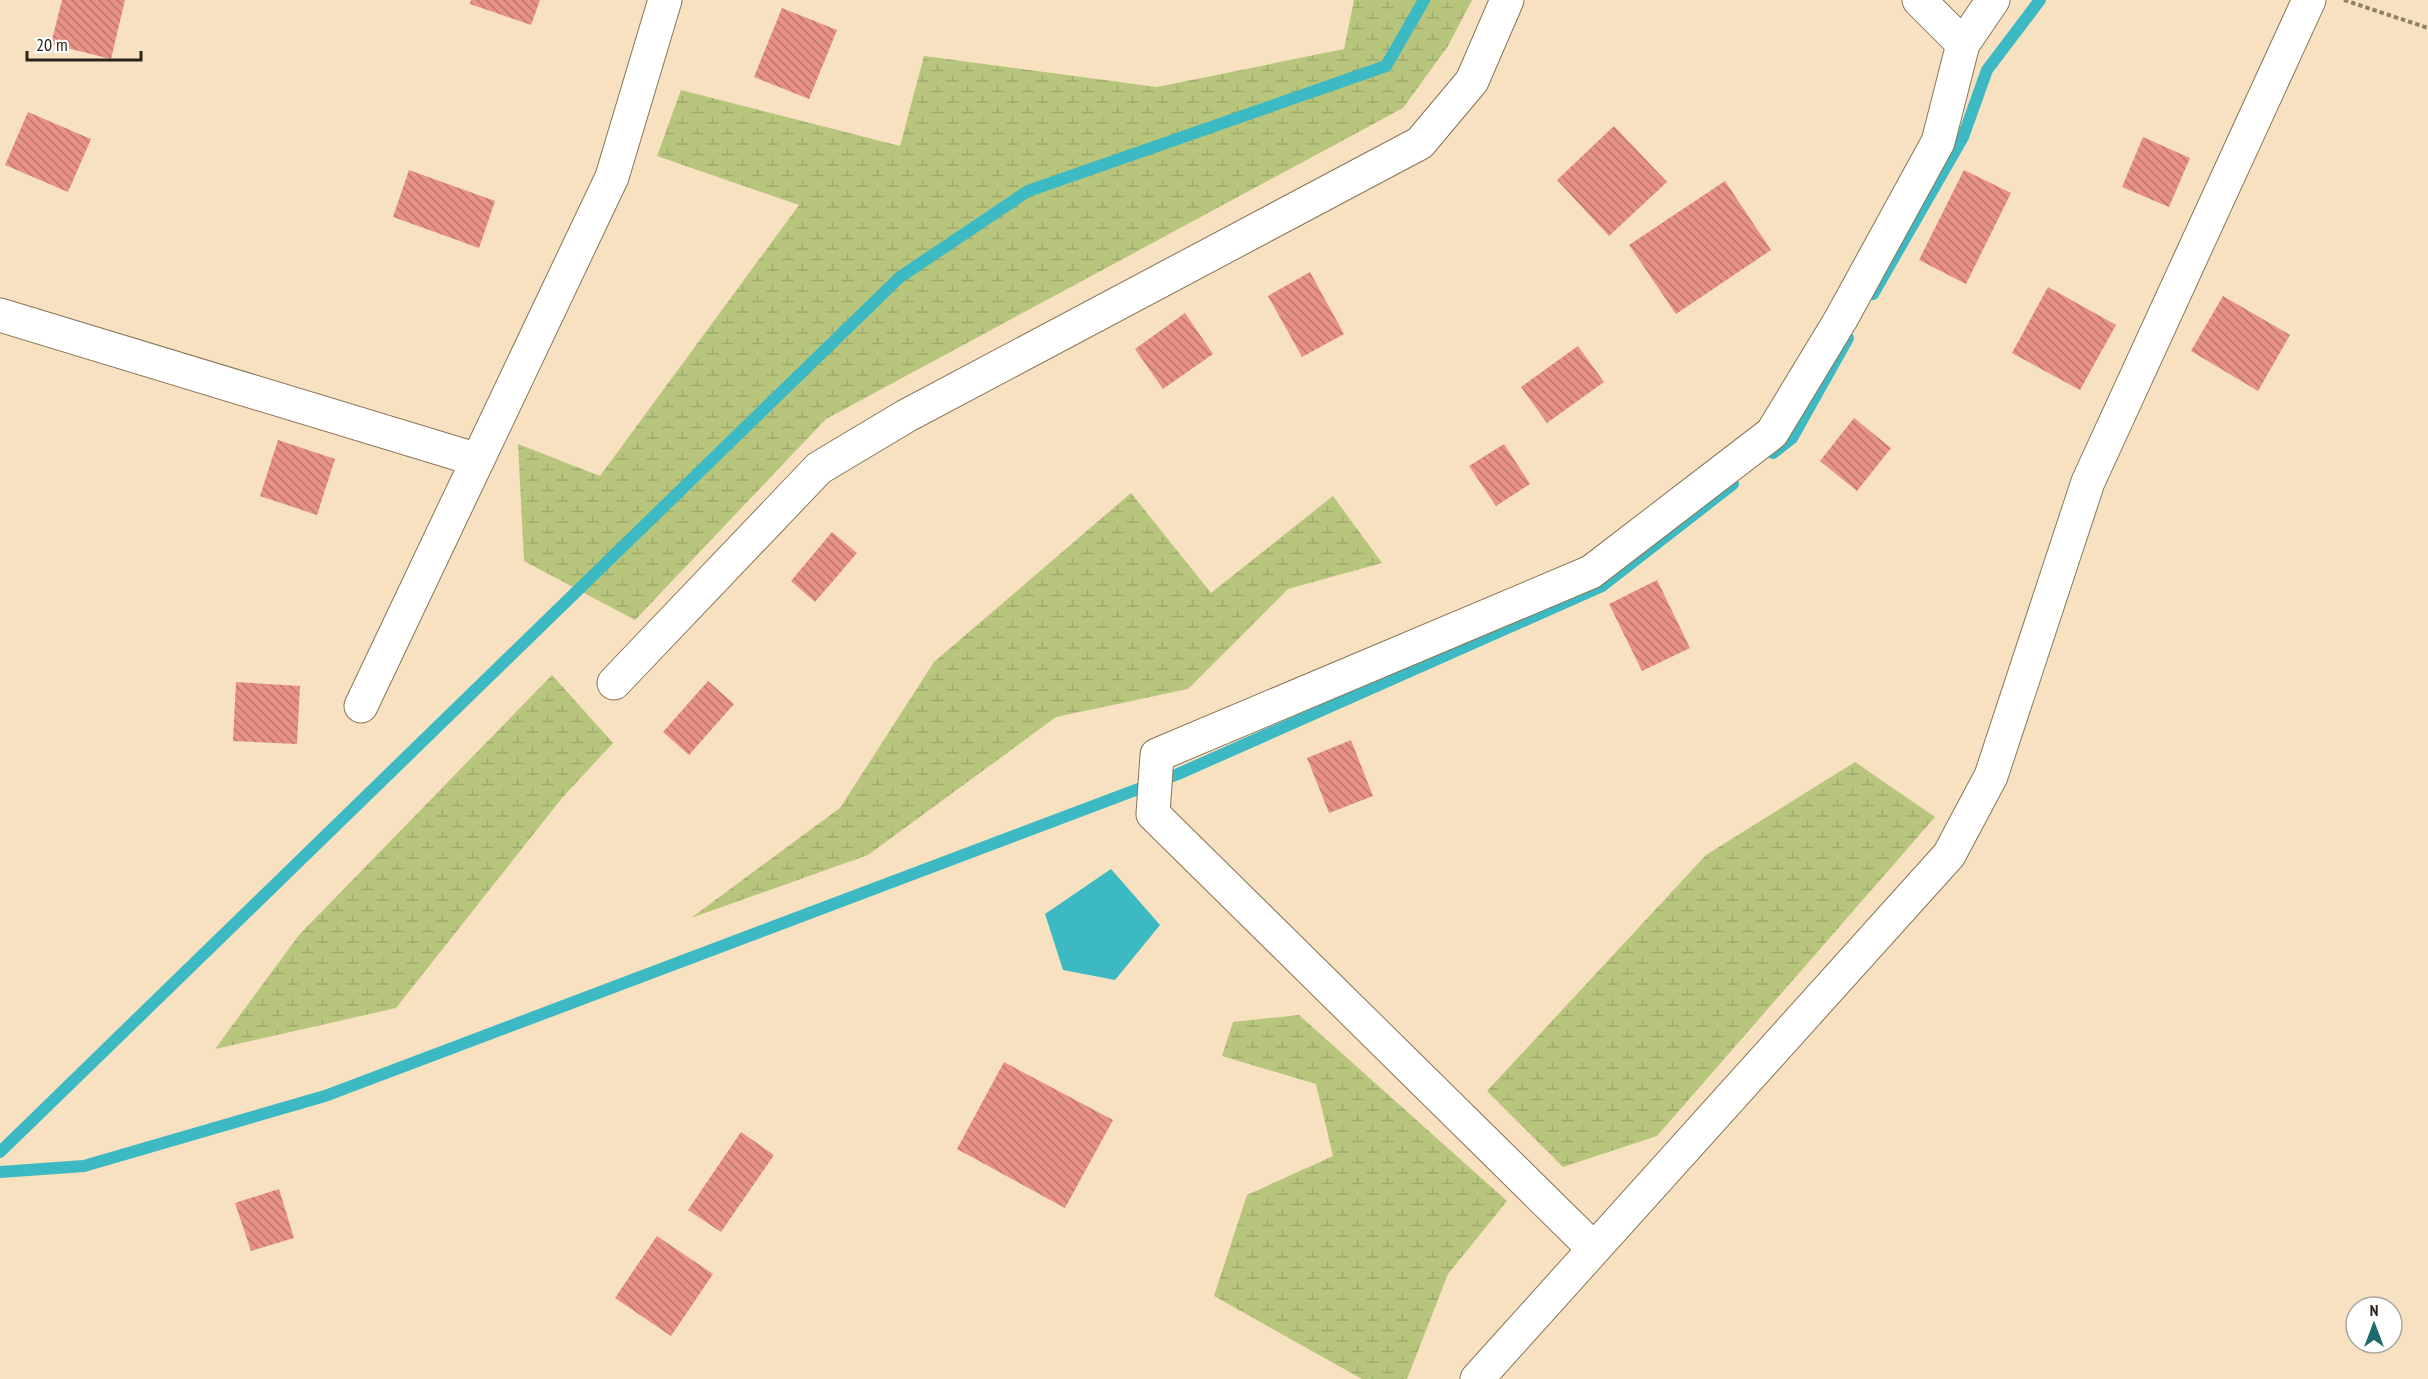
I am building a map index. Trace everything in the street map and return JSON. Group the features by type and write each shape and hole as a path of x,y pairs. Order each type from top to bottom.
{"street":[{"path":"361,706 612,177 665,0"},
{"path":"614,683 819,468 906,416 1420,143 1472,81 1507,0"},
{"path":"1919,0 1963,44"},
{"path":"1594,1249 1153,814 1157,755 1591,572 1772,433 1841,319 1938,142 1963,44 1993,0"},
{"path":"1477,1379 1949,855 1990,776 2088,482 2309,0"},
{"path":"0,315 478,460"}],"path":[{"path":"2343,0 2428,28"}],"green space":[{"path":"1354,0 1472,0 1448,46 1403,108 826,419 635,620 524,561 518,444 600,476 799,205 657,156 681,90 900,146 924,56 1157,87 1344,49"},
{"path":"1131,493 1211,593 1333,496 1382,563 1288,589 1188,689 1056,717 868,855 691,918 840,808 934,662"},
{"path":"552,675 613,743 562,798 396,1008 215,1049 299,935"},
{"path":"1855,762 1935,817 1657,1136 1563,1167 1487,1091 1706,855"},
{"path":"1299,1015 1507,1201 1448,1274 1407,1379 1362,1379 1214,1296 1247,1195 1333,1156 1316,1084 1222,1056 1233,1022"}],"water":[{"path":"1111,869 1160,925 1115,980 1063,970 1045,914"}],"building":[{"path":"62,0 125,0 111,59 51,44"},
{"path":"471,0 540,0 531,25 470,4"},
{"path":"782,8 837,30 809,99 754,77"},
{"path":"28,112 91,139 68,192 5,165"},
{"path":"1614,126 1667,182 1609,236 1557,180"},
{"path":"2143,137 2190,158 2169,207 2122,187"},
{"path":"409,170 495,201 479,248 393,217"},
{"path":"1964,170 2011,193 1966,284 1919,260"},
{"path":"1725,181 1771,250 1676,314 1629,245"},
{"path":"1310,272 1344,334 1302,357 1268,296"},
{"path":"2048,287 2116,325 2080,390 2012,353"},
{"path":"2223,296 2290,335 2258,391 2191,351"},
{"path":"1185,313 1213,354 1163,389 1135,349"},
{"path":"1578,346 1604,382 1547,423 1521,387"},
{"path":"1854,418 1891,448 1857,491 1820,461"},
{"path":"278,440 335,459 317,515 260,496"},
{"path":"1504,444 1530,484 1496,506 1469,466"},
{"path":"832,532 857,553 815,602 791,581"},
{"path":"1657,580 1690,648 1642,671 1609,604"},
{"path":"708,681 734,704 689,755 663,732"},
{"path":"236,682 300,686 297,744 233,741"},
{"path":"1351,740 1373,796 1329,813 1307,758"},
{"path":"1004,1062 1113,1120 1065,1208 957,1149"},
{"path":"741,1132 774,1155 721,1232 688,1210"},
{"path":"279,1189 294,1238 251,1251 235,1203"},
{"path":"657,1236 713,1274 671,1336 615,1298"}],"waterway":[{"path":"0,1152 900,277 1028,191 1386,66 1424,0"},
{"path":"1873,294 1963,137 1987,70 2040,0"},
{"path":"1773,453 1792,438 1848,338"},
{"path":"0,1172 84,1166 325,1096 1178,774 1602,586 1733,484"}]}
